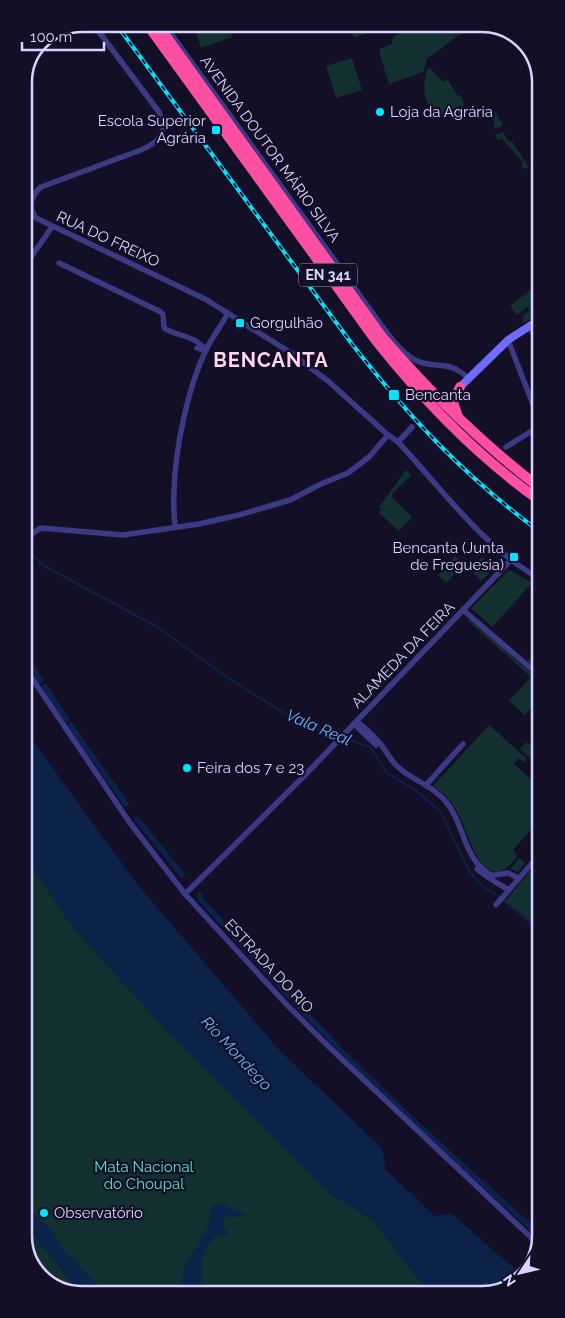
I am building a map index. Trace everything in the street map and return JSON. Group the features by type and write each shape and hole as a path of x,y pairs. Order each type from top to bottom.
{"highway":[{"name":"EN 341","path":"153,32 376,342 405,378 454,430 532,494"},
{"name":"EN 341","path":"163,32 382,337 459,420"},
{"path":"429,389 445,396 460,387"},
{"path":"460,387 453,402 459,420 532,482"}],"street":[{"name":"RUA DO FREIXO","path":"33,196 46,184 152,146 161,136 164,128 159,112 100,32"},
{"name":"AVENIDA DOUTOR MÁRIO SILVA","path":"170,32 369,308 404,352 416,361 457,369 468,378"},
{"name":"RUA DO FREIXO","path":"33,214 36,218 52,226 205,299 291,353 328,381 398,442 478,529 511,560 532,574"},
{"path":"33,254 52,226"},
{"path":"59,263 161,312 164,315 164,328 173,334 191,338 200,343 206,351"},
{"path":"175,527 174,492 180,441 194,383 206,351 228,313"},
{"path":"460,387 508,340 530,325 532,329"},
{"path":"508,340 532,402"},
{"path":"197,348 206,351"},
{"path":"398,442 412,427"},
{"path":"506,446 532,431"},
{"path":"33,533 41,528 124,535 223,519 290,500 354,469 369,457 388,435"},
{"name":"ALAMEDA DA FEIRA","path":"185,894 253,828 511,560"},
{"path":"463,610 532,669"},
{"name":"ESTRADA DO RIO","path":"33,680 130,823 185,894 287,1005 328,1046 532,1238"},
{"path":"356,722 379,742 398,767 441,796 448,804 475,860 482,868 492,876 508,873 518,878"},
{"path":"356,722 395,769 442,802 452,818 474,865 492,881 509,890"},
{"path":"426,785 463,744"},
{"path":"496,905 532,863"},
{"path":"499,876 500,885"}],"green space":[{"path":"196,32 231,32 232,37 201,48"},
{"path":"352,33 369,33 354,38"},
{"path":"401,33 462,33 427,59 423,72 389,84 380,49 392,44 393,37"},
{"path":"352,58 362,90 336,98 326,66"},
{"path":"430,68 443,82 448,80 457,95 462,97 464,104 458,117 439,115 432,111 428,104 424,88 427,69"},
{"path":"495,112 503,125 495,129 493,118"},
{"path":"503,132 509,142 512,141 529,168 524,169 521,165 523,162 502,139 498,140 495,135"},
{"path":"532,289 532,318 523,323 523,316 530,310 527,307 517,315 510,306"},
{"path":"406,470 411,475 392,494 393,498 412,517 399,531 378,512 381,509 379,507"},
{"path":"448,539 458,549 453,554 443,545"},
{"path":"455,556 462,562 465,559 467,560 446,583 438,575"},
{"path":"482,557 494,568 481,581 470,569"},
{"path":"508,571 512,571 532,583 492,627 471,608"},
{"path":"470,619 532,674 532,708 525,715 509,701 531,677 468,621"},
{"path":"532,656 532,665 527,661"},
{"path":"489,725 527,759 524,762 518,758 514,764 532,780 532,828 513,850 518,856 507,868 496,873 481,861 470,843 453,805 444,794 433,786"},
{"path":"527,742 532,746 532,754 529,757 520,749"},
{"path":"520,858 525,864 518,872 510,869"},
{"name":"Mata Nacional do Choupal","path":"33,868 71,925 168,1032 329,1193 373,1220 423,1286 73,1285 60,1280 47,1271 35,1252 33,1242"},
{"path":"532,869 532,924 505,901"}],"water":[{"name":"Rio Mondego","path":"33,741 137,884 281,1052 382,1148 386,1170 435,1216 452,1214 518,1271 499,1283 489,1285 423,1286 373,1220 329,1193 168,1032 71,925 33,868"},
{"path":"223,1204 248,1216 227,1217 222,1222 230,1236 216,1235 210,1242 202,1262 201,1285 180,1285 184,1269 208,1226 212,1206"},
{"path":"33,1208 35,1216 51,1229 62,1249 74,1259 97,1285 74,1285 33,1235"}],"waterway":[{"name":"Vala Real","path":"33,555 46,567 156,626 231,680 299,722 370,747 387,773 418,792 441,812 469,871 484,888 500,897"},
{"path":"33,668 41,681"},
{"path":"45,687 66,719"},
{"path":"71,726 126,804"},
{"path":"137,819 182,875"},
{"path":"200,895 202,901 290,997"},
{"name":"Vala Real","path":"503,900 532,926"},
{"path":"295,1002 384,1093 532,1228"}],"railway":[{"path":"122,32 373,371 416,421 462,467 532,526"}],"place":[{"name":"Loja da Agrária","path":"380,112"},
{"name":"Escola Superior Agrária","path":"216,130"},
{"name":"Gorgulhão","path":"240,323"},
{"name":"Bencanta","path":"394,395"},
{"name":"Bencanta (Junta de Freguesia)","path":"514,557"},
{"name":"Feira dos 7 e 23","path":"187,768"},
{"name":"Observatório","path":"44,1213"}],"district":[{"name":"BENCANTA","path":"271,360"}]}
